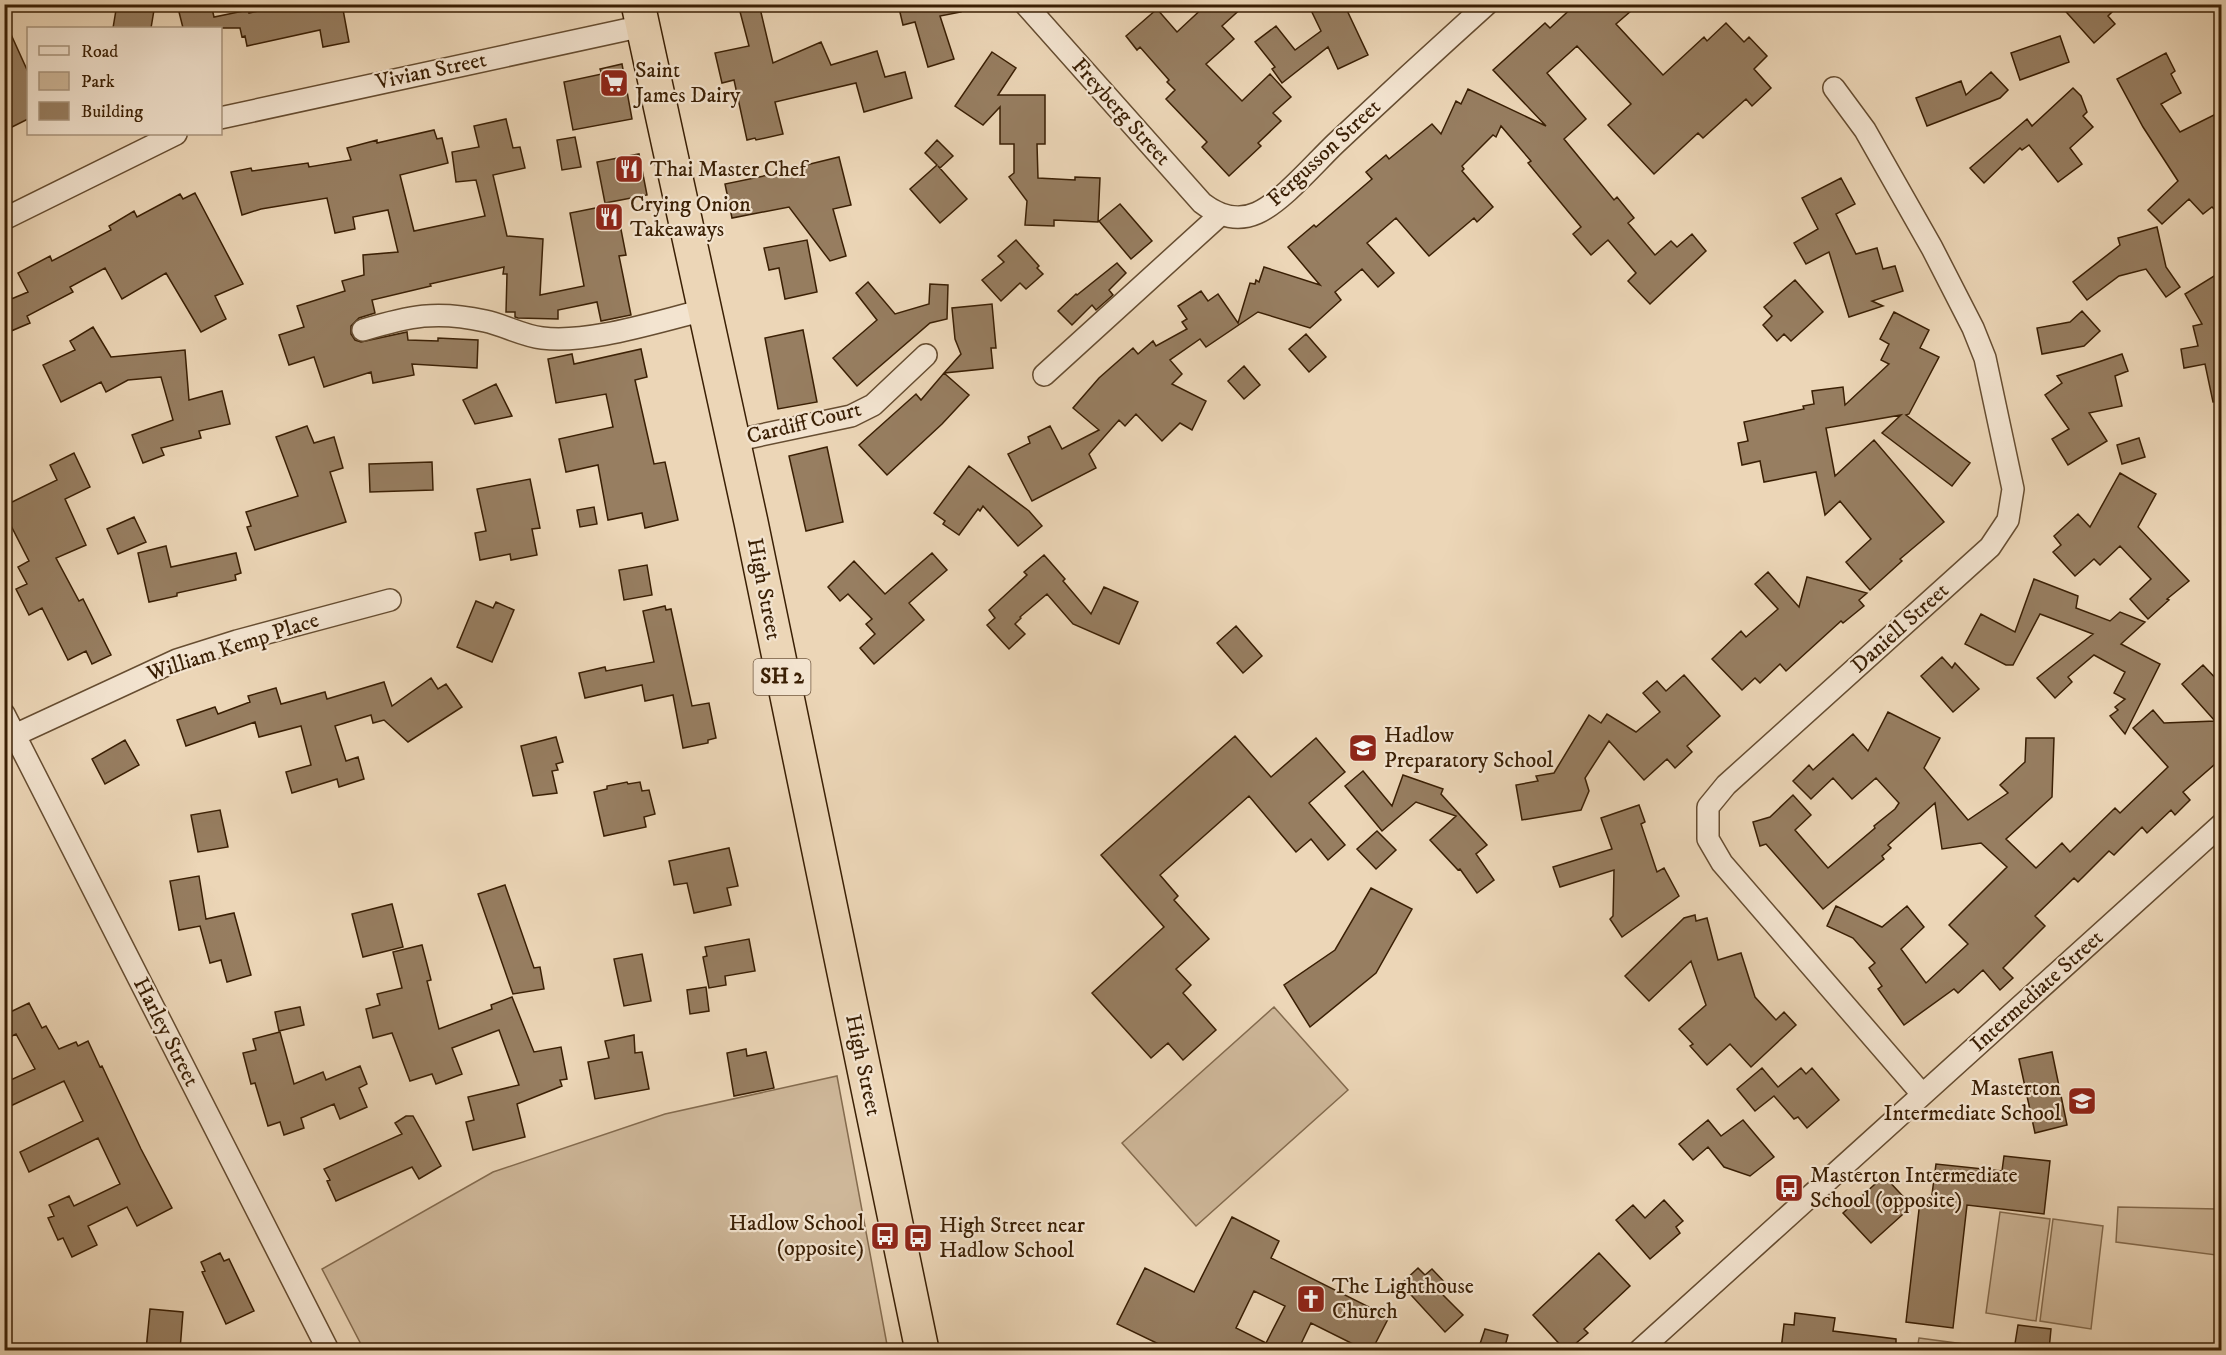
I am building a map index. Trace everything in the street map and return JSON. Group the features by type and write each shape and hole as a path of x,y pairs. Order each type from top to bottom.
{"highway":[{"name":"High Street","path":"641,15 733,441 922,1350"}],"street":[{"name":"Freyberg Street","path":"1025,4 1202,203 1220,215"},
{"name":"Fergusson Street","path":"1220,215 1240,217 1266,208 1488,4"},
{"name":"Vivian Street","path":"222,118 641,15"},
{"name":"Daniell Street","path":"1834,88 1870,139 1932,248 1973,328 1985,358 2013,489 2008,520 1990,547 1726,785 1708,807 1708,838 1722,863 1922,1094"},
{"path":"4,219 174,135"},
{"path":"1044,375 1220,215"},
{"path":"363,330 419,315 448,315 486,321 541,338 569,339 705,310"},
{"name":"Cardiff Court","path":"733,441 851,416 873,405 926,355"},
{"name":"William Kemp Place","path":"15,735 177,660 237,641 390,600"},
{"name":"Harley Street","path":"4,714 328,1350"},
{"name":"Intermediate Street","path":"1640,1350 2222,824"}],"green space":[{"path":"1274,1007 1348,1090 1196,1226 1122,1143"},
{"path":"837,1076 888,1350 364,1350 322,1269 493,1172 665,1114"},
{"path":"2118,1207 2218,1209 2216,1255 2116,1242"},
{"path":"2000,1212 2050,1219 2036,1321 1986,1313"},
{"path":"2053,1219 2103,1226 2091,1329 2040,1321"},
{"path":"1919,1338 1971,1345 1970,1350 1917,1350"}],"building":[{"path":"117,4 155,4 151,27 113,27"},
{"path":"177,4 211,4 214,17 248,10 249,13 290,4 342,4 349,42 323,47 320,30 247,46 240,28 183,27"},
{"path":"738,4 759,4 773,63 821,42 831,65 877,51 885,77 905,72 912,98 864,112 856,83 775,102 783,134 747,140 734,80 722,83 715,53 749,46"},
{"path":"898,4 960,4 961,12 940,16 954,59 928,67 915,22 903,25"},
{"path":"1207,4 1246,4 1222,26 1234,39 1206,64 1242,101 1270,74 1291,97 1273,113 1281,121 1258,143 1261,146 1229,176 1202,147 1207,142 1166,99 1175,90 1167,82 1169,80 1140,47 1137,50 1126,36 1157,9 1177,32"},
{"path":"1308,4 1344,4 1368,55 1338,69 1328,47 1282,83 1272,69 1275,67 1255,42 1276,26 1295,50 1321,31"},
{"path":"1576,4 1639,4 1616,24 1663,75 1704,37 1707,41 1726,23 1744,42 1749,37 1767,56 1754,69 1771,88 1752,106 1746,99 1703,138 1698,133 1654,174 1608,125 1631,104 1577,46 1547,73 1586,119 1564,139 1614,200 1617,197 1634,218 1628,223 1655,255 1671,241 1677,247 1692,234 1706,251 1650,304 1628,281 1636,273 1608,240 1591,255 1573,234 1581,227 1528,163 1531,161 1501,126 1496,137 1493,135 1462,166 1464,169 1462,171 1493,207 1477,222 1474,218 1429,256 1396,218 1367,243 1394,273 1378,287 1362,269 1335,292 1341,300 1310,328 1258,312 1206,347 1200,339 1170,360 1182,374 1172,384 1206,401 1192,430 1180,423 1162,441 1136,414 1125,426 1119,420 1089,454 1096,468 1032,501 1008,454 1030,443 1028,437 1050,426 1062,449 1099,430 1073,408 1099,378 1133,348 1138,354 1153,341 1156,346 1187,329 1182,322 1187,319 1178,306 1201,291 1208,301 1218,294 1238,323 1250,283 1255,284 1256,280 1259,282 1264,267 1320,285 1288,247 1314,225 1316,227 1372,179 1366,172 1386,155 1389,159 1432,124 1441,134 1456,101 1461,104 1468,89 1546,126 1493,70 1545,23 1550,28"},
{"path":"2059,4 2120,4 2108,16 2115,24 2094,43"},
{"path":"4,19 27,70 27,120 4,131"},
{"path":"2060,36 2069,62 2020,80 2011,53"},
{"path":"992,52 1016,68 998,95 1045,95 1045,144 1037,144 1038,178 1075,180 1075,177 1100,178 1098,222 1054,220 1054,226 1025,225 1027,201 1009,177 1014,173 1014,144 1000,144 1000,107 983,125 955,106"},
{"path":"2166,53 2175,71 2171,74 2181,93 2161,104 2180,132 2222,111 2222,217 2212,207 2203,214 2189,199 2162,224 2148,210 2178,181 2143,127 2117,79"},
{"path":"622,64 632,119 573,130 564,82 602,74 600,69"},
{"path":"1991,72 2008,90 2000,98 1927,126 1916,98 1961,81 1966,95"},
{"path":"2073,88 2081,96 2087,112 2083,116 2093,127 2070,148 2082,164 2058,182 2029,145 2022,150 2020,148 1984,183 1970,168 2027,119 2032,126"},
{"path":"506,119 513,148 520,147 525,168 493,175 507,236 543,239 540,295 584,286 570,213 616,204 626,255 619,256 631,315 601,321 597,302 558,310 558,319 515,317 515,312 506,312 507,274 503,274 504,267 372,300 375,313 359,318 351,326 351,334 355,340 361,342 407,332 408,340 438,341 438,338 478,340 477,368 412,364 414,375 373,383 371,372 324,387 314,357 289,365 279,335 304,327 297,306 345,291 342,281 364,275 363,255 398,252 388,210 353,217 355,229 335,233 327,198 261,209 242,215 231,172 308,163 309,167 351,160 347,148 434,130 437,139 442,138 448,163 400,175 414,231 485,216 476,180 456,182 452,152 479,147 474,126"},
{"path":"575,137 581,167 562,170 557,140"},
{"path":"937,140 953,156 940,168 938,166 967,199 940,223 910,189 937,165 925,153"},
{"path":"639,154 647,195 605,203 597,162"},
{"path":"839,157 851,205 833,209 846,256 830,261 789,207 732,218 725,184 807,167 806,165"},
{"path":"1841,178 1855,204 1836,214 1856,254 1877,248 1883,269 1895,266 1903,291 1872,301 1883,306 1849,317 1829,252 1806,264 1794,243 1818,229 1802,198"},
{"path":"195,193 243,284 215,296 226,319 201,332 166,273 122,299 105,268 70,287 73,292 27,316 30,323 4,334 4,302 28,292 18,273 50,256 52,261 111,230 109,226 134,211 137,217 180,194 183,199"},
{"path":"1120,204 1152,241 1131,259 1099,221"},
{"path":"2157,227 2166,267 2180,287 2166,297 2146,269 2119,276 2087,300 2073,282 2120,245 2118,238"},
{"path":"807,240 817,292 785,299 779,268 769,270 764,248"},
{"path":"1016,240 1039,266 1037,268 1043,274 1026,289 1020,283 1001,301 982,280 1004,262 998,256"},
{"path":"1117,263 1126,273 1109,290 1113,295 1096,310 1092,305 1072,325 1058,311 1076,294"},
{"path":"2222,271 2222,401 2213,402 2205,364 2184,368 2181,349 2198,346 2193,326 2202,324 2185,294"},
{"path":"1795,280 1823,312 1791,341 1784,334 1777,341 1763,325 1772,316 1764,307"},
{"path":"868,282 895,314 929,304 930,284 948,285 947,319 930,323 857,386 833,358 877,320 856,293"},
{"path":"992,304 996,348 991,348 993,368 944,373 961,354 955,339 952,308"},
{"path":"2082,311 2100,331 2084,346 2042,354 2037,328 2070,322"},
{"path":"1894,312 1929,330 1920,348 1939,357 1909,414 1906,415 1970,463 1952,486 1882,433 1901,415 1826,428 1835,476 1874,440 1944,522 1900,559 1902,561 1870,590 1846,562 1871,539 1840,501 1825,515 1816,472 1764,482 1760,461 1742,465 1738,443 1748,441 1744,422 1804,409 1803,406 1814,404 1812,391 1843,387 1845,405 1889,364 1881,360 1889,344 1880,339"},
{"path":"93,327 111,357 185,350 189,400 222,391 230,424 199,431 201,438 161,448 164,455 143,463 132,435 173,420 161,377 128,380 106,392 101,382 61,402 43,365 75,350 70,341"},
{"path":"803,330 817,402 778,409 765,338"},
{"path":"1306,334 1326,357 1309,372 1289,349"},
{"path":"641,349 647,377 635,380 654,464 665,462 678,520 645,528 642,513 608,520 598,465 566,472 559,439 613,427 606,394 556,403 548,359 572,354 574,364"},
{"path":"2122,354 2128,371 2115,376 2122,406 2089,413 2107,441 2068,465 2052,439 2069,429 2045,395 2062,383 2057,376"},
{"path":"1244,366 1260,385 1244,399 1228,381"},
{"path":"944,373 969,395 942,424 887,475 859,445 916,394 921,400"},
{"path":"496,384 512,416 475,424 463,400"},
{"path":"307,426 314,443 334,437 343,468 330,472 346,522 255,550 247,527 251,526 246,512 298,496 276,437"},
{"path":"2139,438 2145,457 2122,464 2117,445"},
{"path":"827,447 843,522 806,531 789,456"},
{"path":"74,453 90,487 65,499 86,545 56,558 79,601 83,599 111,655 92,664 86,651 68,660 42,608 29,615 16,589 27,584 18,567 29,561 4,512 4,506 57,480 50,465"},
{"path":"432,462 433,490 370,492 369,464"},
{"path":"969,466 1029,511 1042,526 1018,546 983,506 980,511 978,509 959,535 943,524 945,521 934,513"},
{"path":"2120,473 2156,494 2138,527 2189,581 2148,619 2130,599 2151,579 2120,546 2100,565 2094,559 2075,576 2053,552 2061,545 2054,536 2078,514 2090,527"},
{"path":"530,479 540,528 532,529 537,555 511,560 510,554 480,560 475,533 486,531 477,489"},
{"path":"594,507 597,524 580,527 577,510"},
{"path":"134,517 146,542 118,554 107,529"},
{"path":"166,546 171,567 236,553 241,573 235,575 236,580 177,593 177,596 149,602 138,553"},
{"path":"932,553 947,570 909,603 924,620 874,664 860,648 875,634 866,624 872,619 848,594 840,601 828,587 854,561 885,594"},
{"path":"1044,555 1091,614 1104,587 1138,602 1119,644 1073,624 1047,594 1015,624 1025,634 1009,649 987,625 995,618 989,610 1027,575 1024,572"},
{"path":"647,565 652,595 624,600 619,570"},
{"path":"1768,572 1799,607 1807,577 1867,593 1859,600 1864,606 1843,623 1841,621 1786,671 1780,664 1760,683 1755,678 1742,690 1712,659 1741,631 1746,637 1778,609 1755,584"},
{"path":"2034,579 2078,596 2076,608 2110,621 2120,612 2145,622 2121,644 2160,664 2125,734 2110,716 2118,710 2115,707 2125,699 2114,693 2125,672 2094,655 2068,677 2072,682 2055,698 2037,678 2093,634 2040,614 2013,665 2006,665 1965,644 1981,614 2015,632"},
{"path":"476,601 493,608 496,602 514,610 492,662 457,647"},
{"path":"665,606 666,610 671,609 692,706 709,703 716,738 708,740 708,743 683,748 673,695 645,701 642,685 585,698 579,673 605,667 606,671 654,662 643,611"},
{"path":"1236,626 1262,656 1243,673 1217,643"},
{"path":"1942,657 1952,668 1955,663 1979,689 1953,712 1921,676"},
{"path":"2203,665 2222,685 2222,758 2183,792 2190,800 2175,815 2171,810 2147,833 2142,827 2114,855 2109,851 2078,882 2074,878 2035,916 2045,926 2003,968 2013,978 2000,990 1983,970 1958,993 1954,989 1904,1025 1878,989 1882,986 1869,968 1875,963 1853,938 1827,926 1836,906 1882,927 1907,906 1924,927 1901,949 1926,983 1968,944 1949,925 2007,867 1981,843 1942,849 1935,803 1888,845 1891,848 1882,856 1884,859 1823,909 1766,844 1760,846 1753,822 1770,817 1793,795 1811,815 1795,830 1828,868 1895,809 1899,803 1876,778 1852,799 1833,778 1811,799 1793,781 1809,765 1813,770 1853,734 1868,751 1888,712 1940,738 1924,768 1968,820 2008,793 2000,785 2025,762 2026,738 2054,738 2052,797 2006,839 2036,868 2062,843 2070,852 2115,808 2120,813 2168,767 2133,728 2153,710 2164,723 2215,721 2182,684"},
{"path":"1684,675 1720,716 1687,746 1692,752 1675,768 1667,759 1644,780 1609,741 1585,778 1589,791 1581,810 1522,820 1516,785 1538,781 1536,776 1554,773 1589,715 1601,723 1607,714 1636,732 1660,712 1643,693 1657,681 1666,691"},
{"path":"431,678 438,689 446,684 462,707 408,742 384,720 373,723 371,715 335,726 346,761 358,757 364,779 339,787 337,779 292,793 286,772 311,765 301,726 259,737 255,722 186,746 177,720 215,707 218,714 250,702 248,696 276,688 281,704 325,692 327,699 384,682 392,706"},
{"path":"1235,736 1271,777 1316,738 1345,772 1309,803 1345,845 1328,860 1311,839 1296,852 1249,796 1160,875 1178,896 1174,900 1209,939 1176,969 1191,985 1183,993 1216,1030 1183,1060 1168,1043 1151,1058 1092,993 1164,927 1101,855"},
{"path":"556,737 563,762 556,764 558,770 552,771 557,793 533,796 521,746"},
{"path":"125,740 139,765 105,784 92,759"},
{"path":"1363,771 1392,806 1403,775 1443,789 1441,794 1487,845 1476,854 1494,880 1477,893 1460,869 1458,870 1430,840 1456,816 1416,802 1382,831 1345,786"},
{"path":"627,782 628,784 640,782 642,791 649,790 655,814 644,817 646,827 604,836 594,792 607,789 607,786"},
{"path":"1639,805 1645,822 1641,824 1657,872 1664,868 1679,896 1622,937 1610,919 1613,916 1614,870 1560,887 1553,867 1612,849 1601,818"},
{"path":"220,810 228,847 198,852 191,815"},
{"path":"1377,831 1396,850 1376,869 1357,849"},
{"path":"729,848 738,886 727,888 731,905 694,913 687,883 674,885 669,861"},
{"path":"199,876 206,919 234,913 251,975 227,982 221,960 210,963 200,926 179,930 170,881"},
{"path":"505,885 534,968 540,967 544,989 513,994 478,894"},
{"path":"1371,888 1412,909 1376,973 1310,1027 1284,985 1335,950"},
{"path":"392,904 403,947 363,957 352,914"},
{"path":"1695,915 1696,921 1707,918 1718,960 1741,953 1755,997 1776,1020 1784,1012 1796,1025 1751,1067 1730,1044 1707,1065 1690,1046 1693,1044 1679,1029 1706,1005 1691,961 1649,1001 1625,976 1684,918"},
{"path":"749,939 755,971 725,976 726,985 709,988 703,957 707,956 705,947"},
{"path":"422,945 431,980 427,981 439,1029 492,1009 491,1005 512,997 534,1052 561,1047 567,1079 560,1080 562,1086 517,1104 525,1137 473,1150 466,1122 474,1120 468,1097 519,1085 499,1030 452,1048 462,1074 436,1084 432,1074 410,1081 392,1033 373,1038 366,1009 380,1005 377,994 402,988 393,952"},
{"path":"642,954 651,1001 624,1006 614,959"},
{"path":"706,987 709,1011 690,1014 687,990"},
{"path":"29,1003 42,1028 46,1026 59,1049 76,1042 78,1046 88,1041 172,1208 137,1226 127,1207 88,1226 97,1245 72,1257 63,1238 58,1240 48,1218 54,1216 49,1205 69,1196 74,1206 120,1184 98,1138 29,1172 20,1152 83,1121 64,1081 4,1109 4,1083 35,1069 16,1034 4,1040 4,1015"},
{"path":"300,1007 304,1025 279,1031 275,1012"},
{"path":"280,1032 294,1084 323,1072 326,1080 360,1066 367,1084 359,1088 367,1107 340,1119 334,1104 301,1118 304,1128 284,1135 280,1122 268,1126 255,1083 251,1084 243,1053 256,1050 253,1039"},
{"path":"634,1035 635,1053 642,1052 649,1089 595,1099 588,1062 609,1058 605,1041"},
{"path":"746,1049 747,1056 766,1052 774,1088 734,1096 727,1053"},
{"path":"2052,1052 2067,1125 2035,1133 2019,1059"},
{"path":"1762,1068 1778,1087 1801,1068 1806,1074 1812,1068 1839,1100 1807,1128 1798,1117 1794,1119 1774,1096 1755,1111 1737,1089"},
{"path":"406,1116 413,1116 441,1166 419,1179 412,1167 336,1201 324,1169 402,1134 395,1123"},
{"path":"1708,1120 1721,1136 1743,1120 1774,1157 1750,1176 1724,1167 1708,1147 1693,1160 1679,1144"},
{"path":"2004,1156 2050,1161 2044,1214 1967,1205 1953,1328 1906,1322 1920,1201 1931,1202 1936,1164 2002,1171"},
{"path":"1884,1176 1912,1206 1871,1243 1843,1213"},
{"path":"1664,1200 1683,1221 1676,1227 1680,1233 1650,1259 1616,1220 1633,1205 1645,1218"},
{"path":"1232,1217 1279,1241 1271,1258 1389,1317 1372,1350 1365,1350 1311,1323 1298,1350 1171,1350 1117,1324 1145,1268 1194,1292","holes":["1254,1291 1285,1306 1266,1343 1236,1328"]},
{"path":"220,1253 224,1261 229,1259 254,1311 226,1324 202,1272 205,1271 201,1262"},
{"path":"1599,1253 1630,1286 1584,1329 1588,1333 1565,1350 1533,1315"},
{"path":"1418,1268 1425,1275 1432,1269 1449,1287 1442,1294 1463,1315 1445,1332 1401,1284"},
{"path":"150,1309 183,1312 180,1350 146,1350"},
{"path":"1795,1313 1835,1318 1833,1331 1896,1339 1896,1350 1781,1350 1784,1324 1794,1325"},
{"path":"2018,1325 2051,1329 2049,1350 2014,1350"},
{"path":"1485,1329 1508,1335 1504,1350 1478,1350"}],"place":[{"name":"Saint James Dairy","path":"614,83"},
{"name":"Thai Master Chef","path":"629,169"},
{"name":"Crying Onion Takeaways","path":"609,217"},
{"name":"Hadlow Preparatory School","path":"1363,748"},
{"name":"Masterton Intermediate School","path":"2082,1101"},
{"name":"Masterton Intermediate School (opposite)","path":"1789,1188"},
{"name":"Hadlow School (opposite)","path":"885,1236"},
{"name":"High Street near Hadlow School","path":"918,1238"},
{"name":"The Lighthouse Church","path":"1311,1299"}]}
